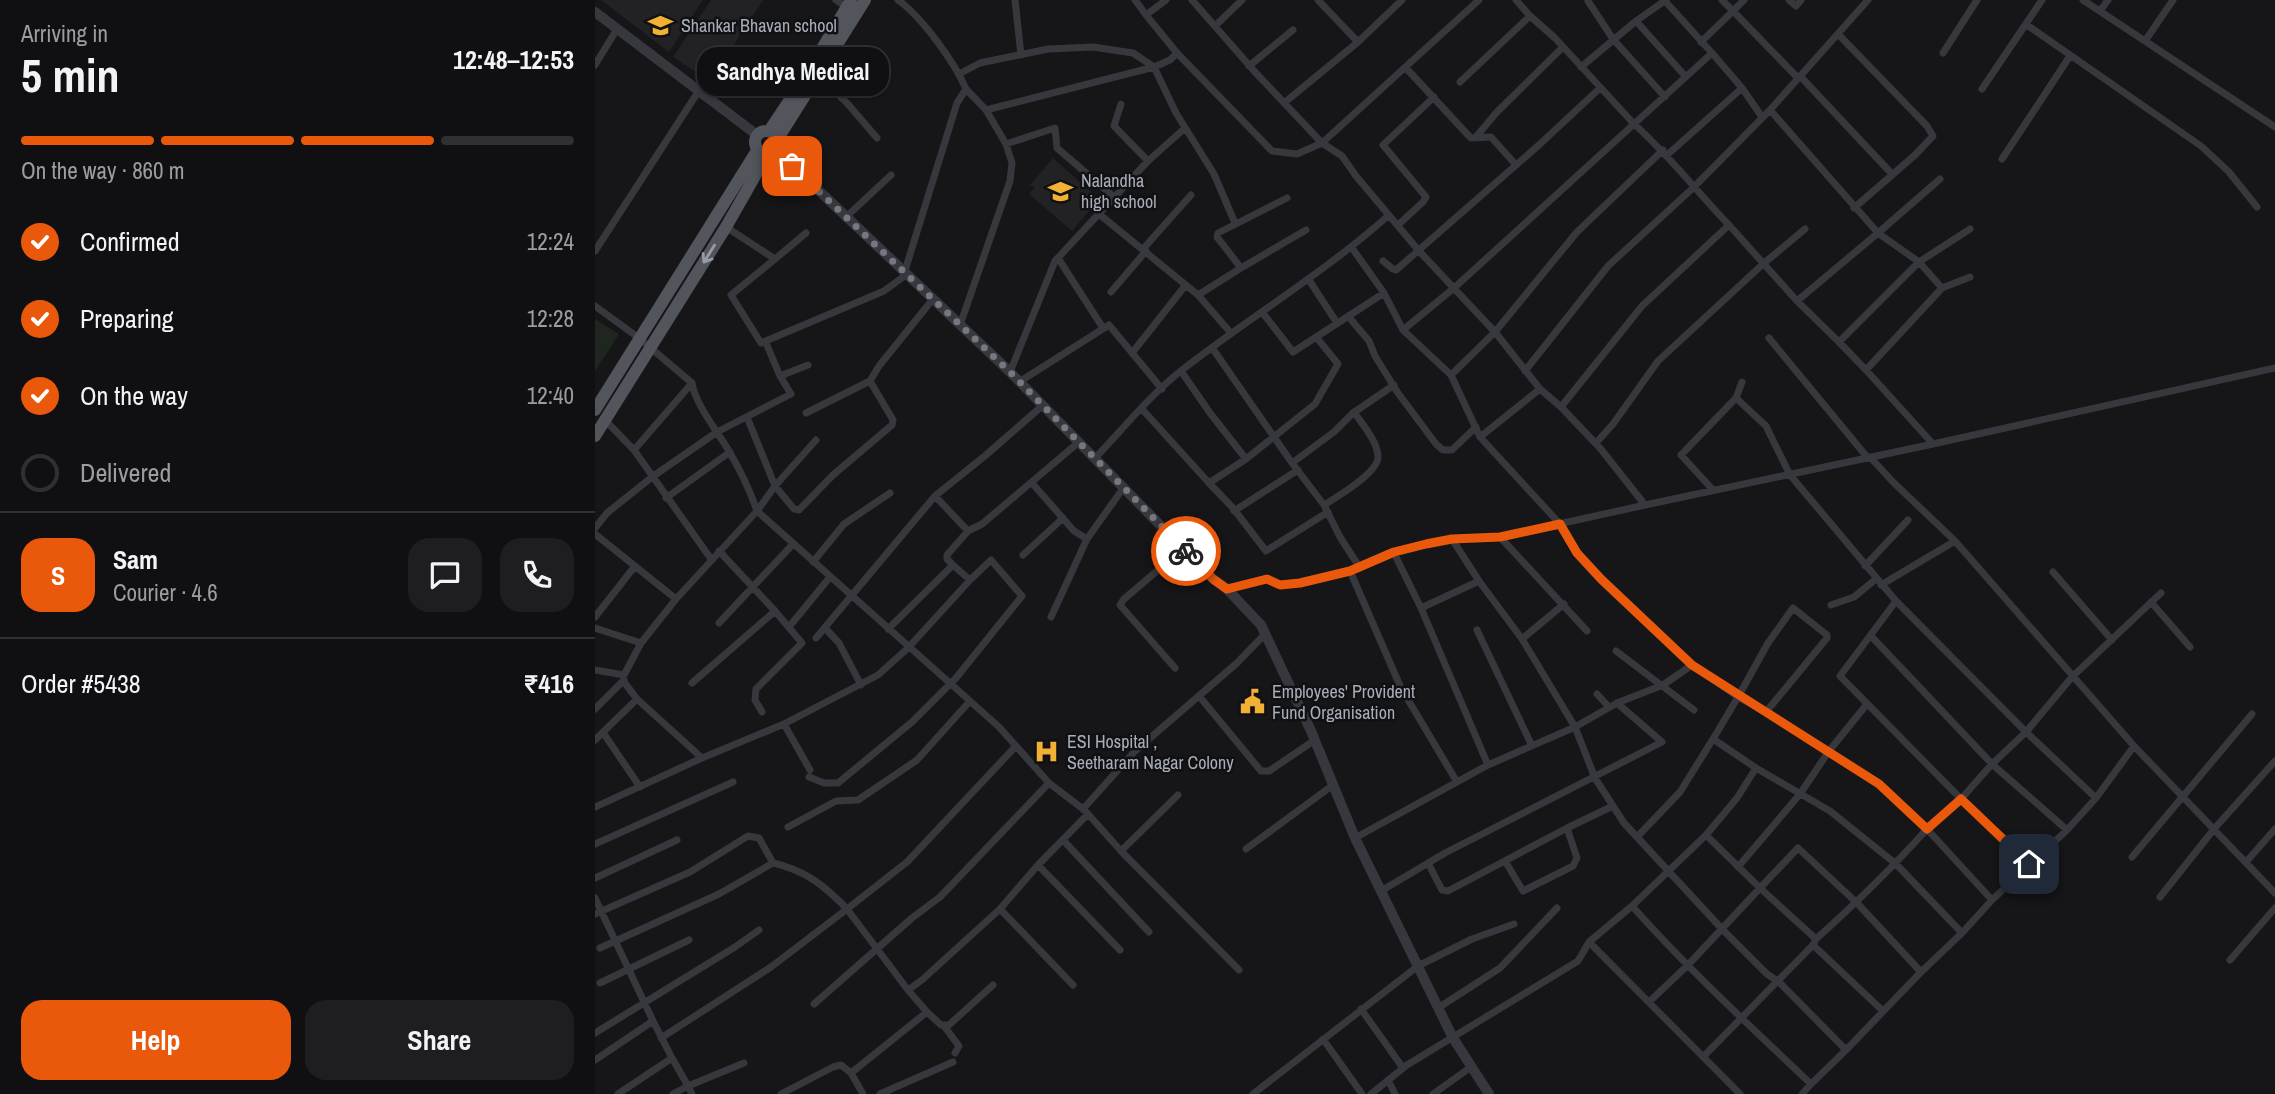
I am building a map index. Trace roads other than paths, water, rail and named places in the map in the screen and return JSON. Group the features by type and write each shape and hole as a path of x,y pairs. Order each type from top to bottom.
{"main road":[{"path":"595,436 726,228 767,143 818,76 865,0"},
{"path":"595,410 767,143 844,2"}],"street":[{"path":"898,0 922,22 959,74 966,89 986,110 1006,144 1012,163 1010,181 960,325"},
{"path":"1014,0 1021,55"},
{"path":"1135,0 1177,53 1272,151 1297,154 1322,143 1479,0"},
{"path":"1146,15 1166,0"},
{"path":"1192,0 1249,66 1322,143 1342,156 1419,251 1495,332 1540,389 1595,443 1644,505"},
{"path":"1215,26 1242,0"},
{"path":"1284,103 1402,0"},
{"path":"1516,0 1665,153 1693,188 1797,301 1866,370 1933,444"},
{"path":"1588,0 1613,39 1665,97"},
{"path":"1581,66 1665,0 1742,88 1762,117"},
{"path":"1722,0 1892,174"},
{"path":"1701,42 1744,0"},
{"path":"1789,0 1796,6 1801,0"},
{"path":"1525,371 1608,266 1693,188 1770,110 1868,0"},
{"path":"1943,53 1977,0"},
{"path":"1982,89 2042,0"},
{"path":"2083,0 2275,127"},
{"path":"2100,11 2108,0"},
{"path":"2145,41 2173,0"},
{"path":"1324,2 1358,41"},
{"path":"595,12 767,143 1010,372 1261,625 1315,740 1355,838 1417,966 1453,1038 1489,1094"},
{"path":"1460,82 1530,16"},
{"path":"1636,21 1686,77"},
{"path":"2027,25 2201,146 2227,170 2257,207"},
{"path":"595,65 617,29"},
{"path":"1249,66 1293,30"},
{"path":"1839,34 1927,126 1933,136 1916,155 1854,208"},
{"path":"959,74 978,63 1048,50 1093,47 1130,51 1154,67 1175,113 1214,174 1235,223"},
{"path":"1475,138 1496,113 1563,47"},
{"path":"986,110 1154,67 1170,60 1177,53"},
{"path":"1403,330 1454,288 1712,54"},
{"path":"2002,159 2070,56"},
{"path":"1406,68 1468,135 1475,138 1491,137 1516,165"},
{"path":"818,76 844,100 877,138"},
{"path":"1383,261 1393,270 1397,270 1600,88"},
{"path":"1451,375 1495,332 1577,232 1742,88"},
{"path":"806,233 731,295 761,343 884,290 906,272 911,245 957,103 966,89"},
{"path":"595,251 698,92"},
{"path":"1398,225 1426,197 1383,145 1434,97"},
{"path":"1121,104 1114,127 1148,161"},
{"path":"1770,110 1878,233 1919,262 1942,288"},
{"path":"1006,144 1055,128 1057,148 1114,197"},
{"path":"1010,372 1058,258 1148,161 1185,128"},
{"path":"845,218 891,175"},
{"path":"1797,301 1940,179"},
{"path":"1111,292 1191,195"},
{"path":"1241,268 1217,237 1218,233 1287,198"},
{"path":"1098,214 1198,295 1230,332"},
{"path":"1095,458 1181,371 1213,349 1230,332 1352,248 1389,215"},
{"path":"1561,407 1642,306 1729,225"},
{"path":"726,228 775,259"},
{"path":"1595,443 1613,424 1658,361 1805,229"},
{"path":"1839,342 1919,262 1970,229"},
{"path":"1198,295 1305,230"},
{"path":"1352,248 1384,293 1403,330 1451,375 1481,436 1560,524 1577,553 1601,579 1692,665 1738,697 1879,784 1927,829 1992,900"},
{"path":"1058,258 1103,328"},
{"path":"1866,370 1942,288 1970,277"},
{"path":"1309,280 1337,323"},
{"path":"1131,351 1185,286"},
{"path":"1262,312 1293,352 1384,293"},
{"path":"806,413 870,381 933,299"},
{"path":"595,306 639,338 692,383 730,452 757,511 971,702 1049,783 1085,811 1239,970"},
{"path":"1348,316 1369,341 1375,356 1436,444 1443,450 1452,450 1476,427"},
{"path":"1019,382 1109,325 1162,389"},
{"path":"1209,483 1246,459 1315,404 1338,366 1317,338"},
{"path":"1769,338 1869,457 1955,541 2134,746 2275,893"},
{"path":"595,528 607,513 652,477 717,432 791,394 780,376 766,342"},
{"path":"1213,349 1326,509 1360,568"},
{"path":"780,376 808,365"},
{"path":"1227,589 1267,579 1280,585 1350,571 1394,552 1452,539 1500,537 2275,368"},
{"path":"1181,371 1246,459"},
{"path":"747,416 775,486 794,509 799,510 833,475 891,427 893,420 870,381"},
{"path":"1713,490 1681,455 1736,398 1742,382"},
{"path":"634,450 692,383"},
{"path":"1292,463 1334,432 1354,412 1394,385"},
{"path":"1481,436 1540,389"},
{"path":"1736,398 1766,426 1790,475 1878,582 2026,732 2096,798"},
{"path":"816,638 935,496 986,456 1042,406"},
{"path":"1142,409 1234,511 1266,551 1326,509 1378,462 1379,455 1375,445 1354,412"},
{"path":"605,420 634,450 711,559"},
{"path":"595,709 624,679 641,643 675,599 757,511 775,486 817,440"},
{"path":"970,580 947,559 947,555 968,531 982,524 1079,442"},
{"path":"666,498 730,452"},
{"path":"1234,511 1298,470"},
{"path":"1032,482 1074,531 1087,539"},
{"path":"1051,617 1087,539 1124,487"},
{"path":"813,562 844,524 890,493"},
{"path":"935,496 968,531"},
{"path":"1023,555 1063,518"},
{"path":"1864,566 1908,520"},
{"path":"595,534 675,599"},
{"path":"1500,537 1587,631"},
{"path":"1452,539 1522,639 1574,727 1595,778 1613,806 1668,872 1722,929 1846,1050"},
{"path":"1831,605 1854,597 1955,541"},
{"path":"719,623 793,544"},
{"path":"1175,668 1120,605 1184,548"},
{"path":"719,551 802,643 756,689 755,700 762,712"},
{"path":"1394,552 1488,765"},
{"path":"595,807 784,724 878,675 908,648 991,560 1022,596 949,685 912,722 838,783 824,783 809,773 784,724"},
{"path":"888,629 953,565"},
{"path":"595,617 635,566"},
{"path":"1350,571 1401,688 1457,782"},
{"path":"2053,572 2112,640"},
{"path":"789,627 830,577"},
{"path":"1421,608 1479,581"},
{"path":"1703,1057 1779,982 1814,942 1896,864 1927,829 1961,799 1992,764 2026,732 2073,677 2161,593"},
{"path":"1896,601 1840,676 2029,864"},
{"path":"2151,602 2190,647"},
{"path":"1522,639 1564,604"},
{"path":"1637,837 1680,792 1766,646 1792,609 1795,609 1828,637 1766,712"},
{"path":"692,683 775,611"},
{"path":"595,628 641,643"},
{"path":"825,628 839,643 861,685"},
{"path":"1477,631 1532,746"},
{"path":"908,990 1000,909 1063,840 1135,751 1237,663 1265,634"},
{"path":"1871,636 1992,764 2067,830"},
{"path":"1616,651 1694,709"},
{"path":"1355,838 1488,765 1574,727 1613,705 1663,685 1692,665"},
{"path":"595,670 624,679 637,699 702,758"},
{"path":"1381,891 1428,863 1662,742 1597,694"},
{"path":"1199,696 1261,771 1269,771 1315,740"},
{"path":"595,740 637,699"},
{"path":"788,827 836,801 858,800 917,760 971,702"},
{"path":"1738,867 1800,794 1829,751 1867,704"},
{"path":"2131,857 2252,714"},
{"path":"604,734 640,787"},
{"path":"1713,739 1756,768 1830,811 1896,864 1962,933"},
{"path":"661,1038 771,967 907,862 1016,746"},
{"path":"1803,1094 1992,900 2067,830 2096,798 2134,746"},
{"path":"2160,897 2214,829 2275,761"},
{"path":"1371,1094 1403,1068 1578,961 1589,942 1632,906 1706,835 1737,799 1756,768"},
{"path":"595,844 733,782"},
{"path":"814,1004 912,918 940,898 1049,783"},
{"path":"1246,849 1333,785"},
{"path":"1121,850 1178,795"},
{"path":"1428,863 1445,891 1613,806"},
{"path":"1505,861 1523,891 1573,866 1577,858 1567,828"},
{"path":"2246,862 2275,829"},
{"path":"1706,835 1883,1011"},
{"path":"598,913 690,872 748,836 759,838 773,863"},
{"path":"595,878 677,840"},
{"path":"1063,840 1149,932"},
{"path":"1649,1002 1688,965 1798,848 1857,903 1921,972"},
{"path":"600,948 719,894 773,863 791,867 808,875 847,909 908,990 927,1012 944,1026 959,1046 955,1053"},
{"path":"1038,865 1120,950"},
{"path":"595,898 598,913 690,1090"},
{"path":"1632,906 1688,965 1811,1084"},
{"path":"1439,1008 1493,973 1557,908"},
{"path":"2230,960 2275,908"},
{"path":"1000,909 1073,985"},
{"path":"1252,1094 1417,966 1472,939 1514,924"},
{"path":"595,1033 759,930"},
{"path":"600,983 689,940"},
{"path":"1589,942 1740,1094"},
{"path":"944,1026 993,985"},
{"path":"1361,1009 1403,1068"},
{"path":"851,1073 927,1012"},
{"path":"595,1060 653,1021"},
{"path":"1323,1040 1362,1094"},
{"path":"618,1094 672,1058"},
{"path":"880,1094 953,1062"},
{"path":"673,1094 690,1090 744,1063"},
{"path":"782,1094 841,1065 851,1073 863,1094"},
{"path":"1433,1094 1471,1067"},
{"path":"1388,1080 1395,1094"}],"place":[{"name":"Shankar Bhavan school","path":"661,26"},
{"name":"Sandhya Medical","path":"792,166"},
{"name":"Nalandha high school","path":"1061,191"},
{"name":"Employees' Provident Fund Organisation","path":"1252,702"},
{"name":"ESI Hospital , Seetharam Nagar Colony","path":"1047,752"}]}
